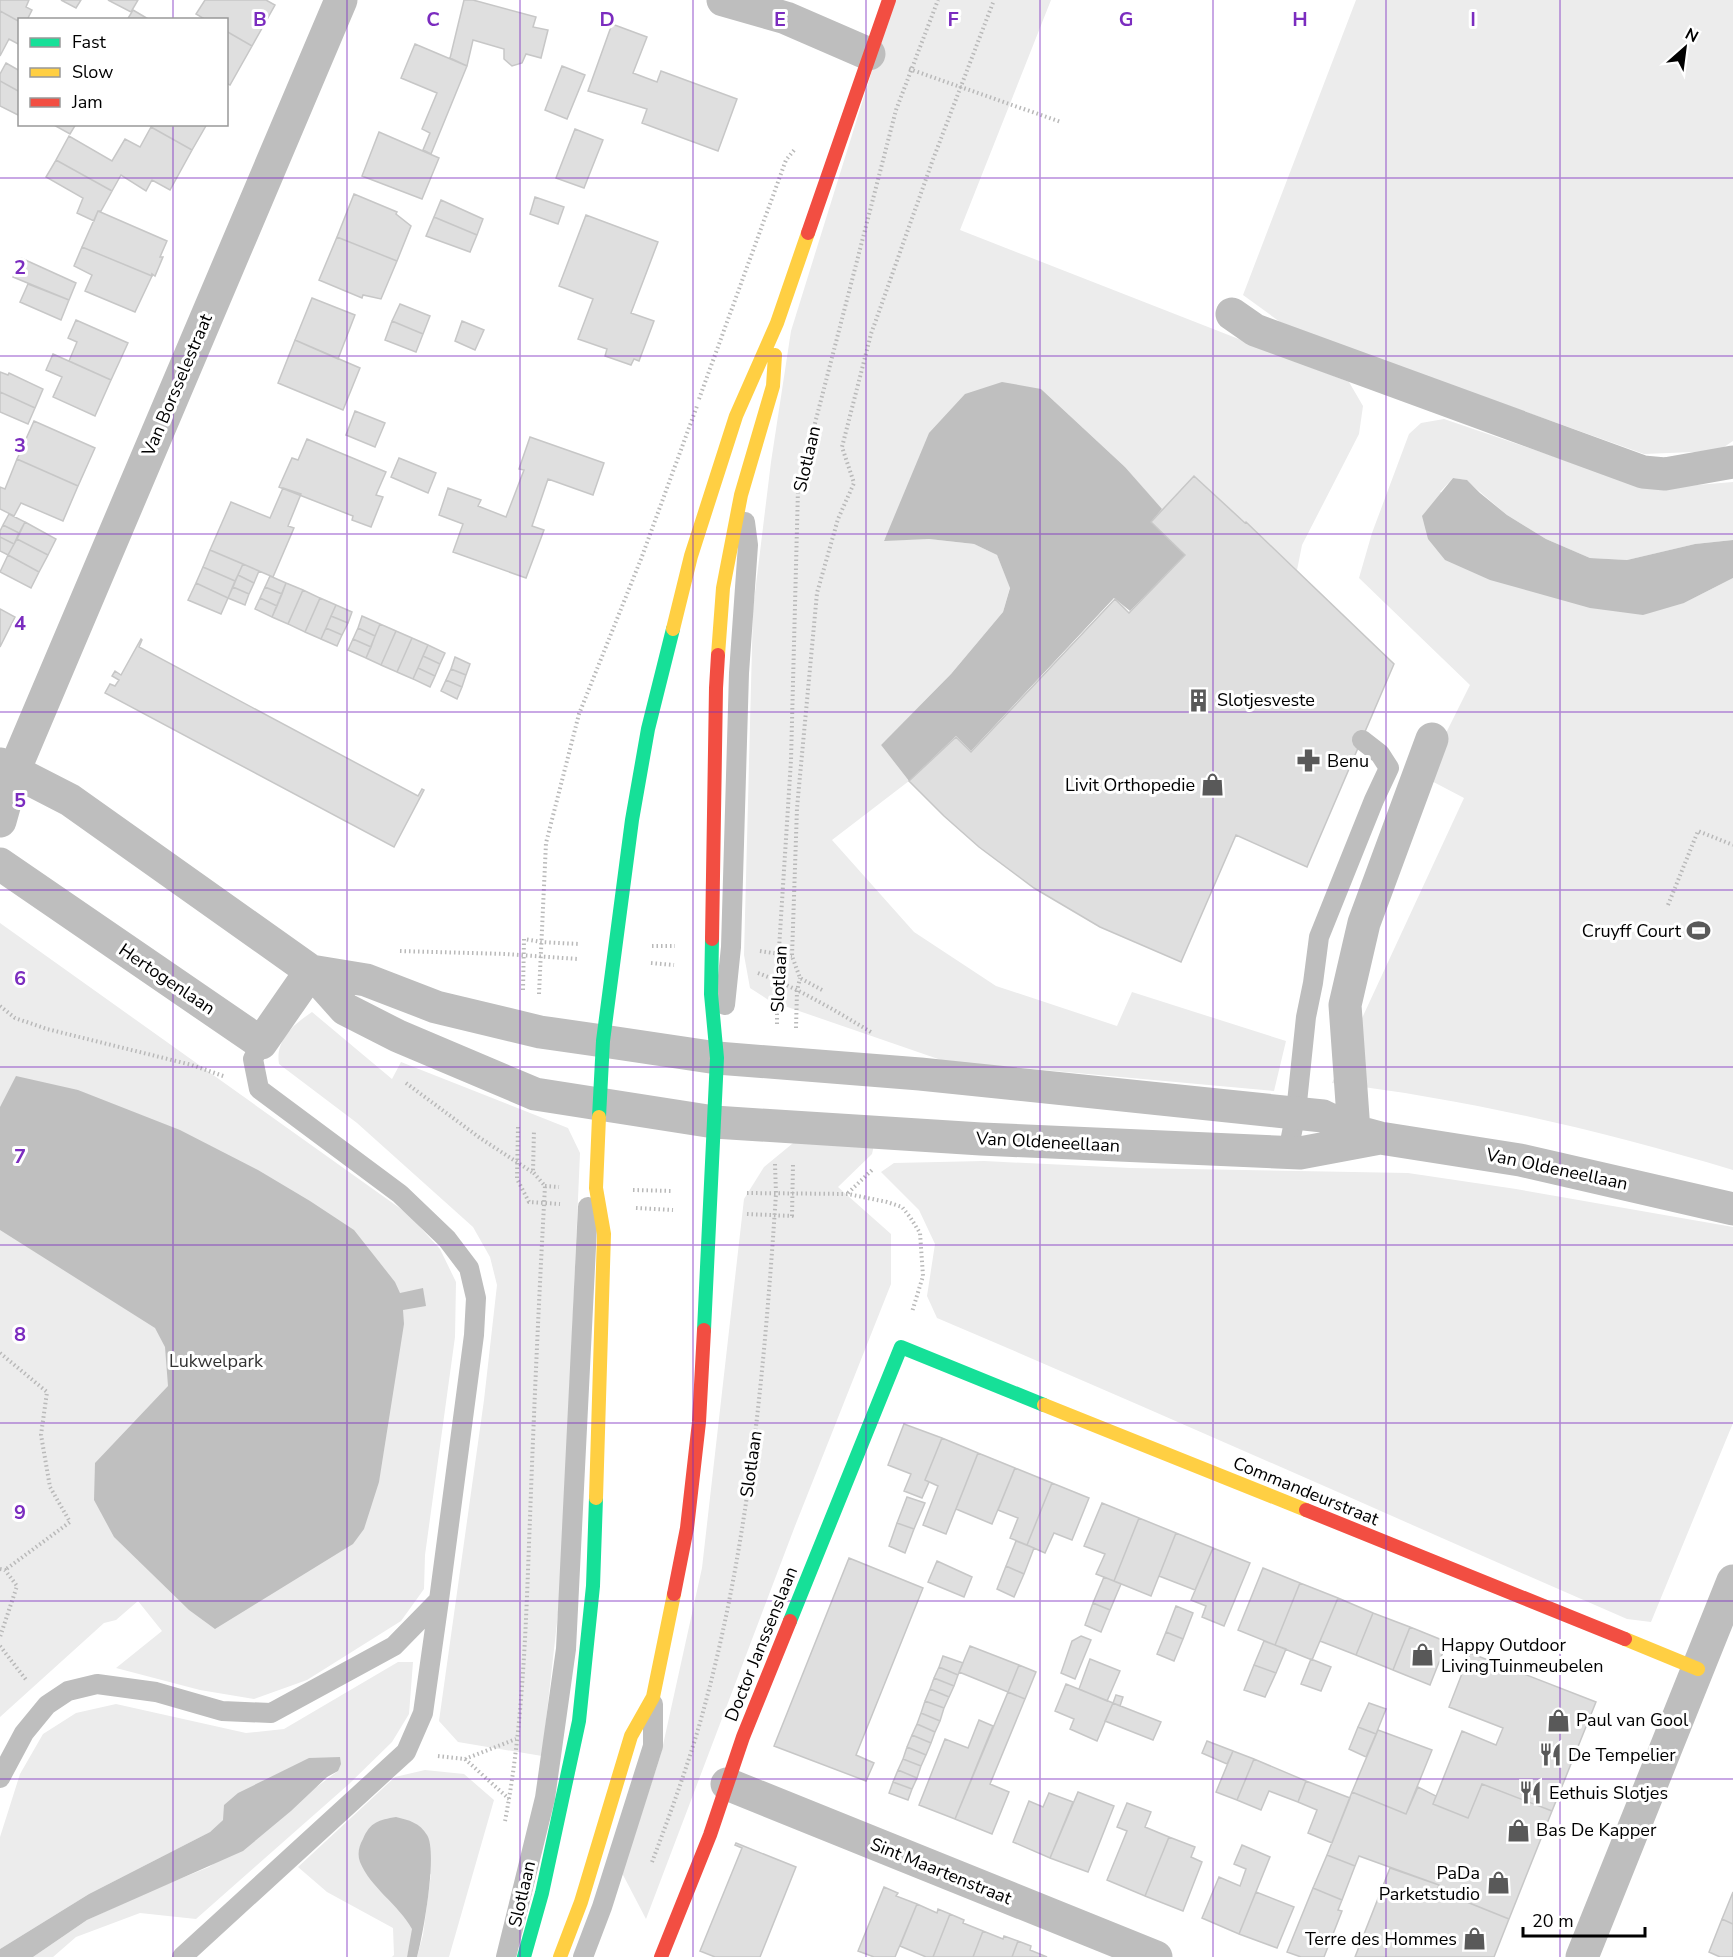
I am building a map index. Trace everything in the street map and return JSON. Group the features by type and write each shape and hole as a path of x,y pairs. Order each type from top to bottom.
{"street":[{"name":"Van Borsselestraat","path":"7,767 341,0"},
{"path":"723,0 786,18 869,54"},
{"name":"Slotlaan","path":"524,1957 542,1893 579,1721 593,1586 604,1234 596,1188 603,1041 632,820 648,729 691,556 736,416 777,323 889,0"},
{"path":"1232,314 1256,330 1643,472 1665,474 1733,462"},
{"name":"Slotlaan","path":"741,495 772,386 777,323"},
{"path":"1367,1135 1345,1005 1364,923 1432,739"},
{"path":"0,821 7,767 70,800 311,971 345,1009 398,1036 535,1094 600,1104"},
{"name":"Hertogenlaan","path":"0,864 261,1043"},
{"path":"311,971 366,980 436,1007 540,1032 603,1041"},
{"path":"261,1043 311,971"},
{"name":"Van Oldeneellaan","path":"603,1041 717,1058 920,1074 1323,1116 1367,1135 1520,1160 1733,1209"},
{"name":"Slotlaan","path":"560,1957 581,1902 631,1736 653,1697 689,1516 699,1422 717,1058"},
{"name":"Van Oldeneellaan","path":"600,1104 714,1122 981,1139 1300,1153 1367,1135"},
{"name":"Commandeurstraat","path":"901,1347 1698,1669"},
{"name":"Doctor Janssenslaan","path":"661,1957 710,1835 743,1737 901,1347"},
{"path":"1582,1957 1733,1581"},
{"name":"Sint Maartenstraat","path":"727,1784 1156,1957"}],"lane":[{"name":"Slotlaan","path":"717,1058 720,967 748,545 741,495"},
{"path":"1288,1152 1296,1113 1306,1017 1319,937 1389,768 1380,754 1362,740"},
{"path":"182,1957 406,1752 423,1713 474,1335 476,1298 470,1269 447,1239 400,1194 259,1089 253,1059 261,1043"},
{"name":"Slotlaan","path":"506,1957 545,1798 566,1649 588,1204 596,1188"},
{"path":"0,1778 24,1734 47,1705 68,1691 97,1684 156,1692 222,1711 271,1713 394,1646 439,1600"},
{"name":"Slotlaan","path":"584,1957 653,1746 653,1697"}],"path":[{"name":"Slotlaan","path":"777,1063 777,980 791,760 798,489 896,110 938,0"},
{"path":"822,990 800,978 792,956 797,808 817,593 838,519 854,483 842,447 871,334 932,162 994,0"},
{"path":"869,54 1061,122"},
{"path":"1668,905 1698,831 1733,845"},
{"path":"392,950 740,967 777,980 878,1036"},
{"path":"0,1006 15,1018 47,1029 192,1065 259,1089"},
{"name":"Slotlaan","path":"648,1870 697,1733 724,1622 746,1500 762,1381 776,1194 775,1125"},
{"path":"509,1799 465,1759 516,1738 527,1602 538,1302 545,1186"},
{"path":"596,1188 848,1194 902,1207 920,1233 922,1276 901,1347"},
{"path":"0,1353 47,1392 41,1435 48,1477 50,1487 69,1522 3,1570 17,1586 0,1637"},
{"path":"0,1646 47,1705"}],"green space":[{"path":"894,0 1051,0 960,230 1349,382 1363,406 1359,434 1302,545 1297,570 1194,476 1162,510 1125,467 1041,389 884,540 929,539 974,544 997,555 1010,587 1003,612 951,674 881,745 909,781 832,840 914,932 996,986 1117,1026 1132,992 1286,1041 1274,1091 944,1061 770,1001 750,988 744,955 753,609 771,462 791,331"},
{"path":"1356,0 1733,0 1733,441 1718,451 1644,454 1287,327 1243,295"},
{"path":"1444,419 1649,489 1733,482 1733,540 1695,544 1627,560 1590,558 1546,539 1507,515 1466,480 1453,478 1440,492 1684,603 1733,578 1733,1170 1634,1142 1484,1107 1332,1083 1464,798 1424,777 1470,685 1359,578 1372,533 1409,434 1421,423"},
{"name":"Lukwelpark","path":"0,923 408,1214 440,1249 456,1282 455,1337 425,1555 424,1589 401,1621 307,1680 254,1699 200,1690 116,1668 162,1631 138,1601 116,1620 104,1623 0,1717"},
{"path":"312,1012 392,1079 401,1062 568,1128 580,1153 561,1587 542,1756 458,1742 439,1721 484,1400 497,1285 490,1257 473,1227 357,1123 279,1064 280,1047 283,1040 293,1027"},
{"path":"798,1139 874,1145 872,1154 838,1187 891,1234 891,1284 795,1526 646,1919 622,1873 661,1754 702,1568 744,1199 764,1167"},
{"path":"984,1161 1130,1168 1408,1173 1516,1189 1733,1227 1733,1423 1651,1622 1627,1619 937,1318 927,1296 935,1244 919,1210 881,1172 894,1163"},
{"path":"398,1662 413,1662 409,1714 392,1742 349,1784 196,1919 140,1913 76,1937 53,1957 33,1957 87,1920 209,1867 338,1771 223,1820 210,1832 89,1894 0,1949 0,1837 20,1774 43,1734 76,1713 116,1704 246,1733 284,1729"},
{"path":"425,1770 464,1774 494,1800 449,1957 417,1957 423,1935 431,1874 386,1895 405,1916 413,1929 407,1957 392,1957 394,1955 393,1928 327,1892 298,1867 395,1777"}],"shaded area":[{"path":"1002,382 1041,389 1125,467 1162,509 1151,522 1185,555 1130,611 1114,598 971,751 956,736 909,781 881,745 951,674 1003,612 1010,588 997,555 974,544 929,539 884,541 929,433 965,394"},
{"path":"1453,478 1467,480 1507,515 1546,539 1590,558 1627,560 1695,544 1733,540 1733,578 1684,603 1643,615 1590,608 1490,580 1445,560 1428,539 1422,516"},
{"path":"16,1076 78,1090 180,1130 258,1170 354,1230 395,1282 400,1293 423,1288 426,1306 403,1310 404,1324 379,1482 364,1529 353,1544 215,1629 189,1610 114,1537 94,1500 95,1463 168,1386 165,1347 155,1328 0,1230 0,1107"},
{"path":"340,1757 341,1764 338,1771 327,1777 243,1851 87,1920 33,1957 0,1957 0,1949 89,1894 210,1832 223,1820 224,1805 238,1793 309,1758"},
{"path":"396,1817 418,1825 427,1835 430,1844 428,1894 417,1957 407,1957 412,1929 371,1880 359,1856 360,1844 372,1825"}],"building":[{"path":"0,0 29,0 26,7 32,10 28,18 18,18 18,21 0,11"},
{"path":"61,0 81,0 76,8"},
{"path":"108,0 138,0 131,12"},
{"path":"205,0 266,0 275,5 252,46 228,32 228,18 203,18 196,14"},
{"path":"464,0 473,0 536,17 533,27 548,30 541,58 526,54 522,63 512,66 504,59 504,49 473,40 467,66 450,58"},
{"path":"133,10 147,18 128,18"},
{"path":"0,11 18,21 18,44 9,39 0,56"},
{"path":"612,24 647,37 633,73 657,82 661,71 737,99 718,151 642,123 647,109 588,91"},
{"path":"228,32 252,46 230,85 228,84"},
{"path":"415,44 467,66 431,154 423,150 430,133 422,129 437,93 401,78"},
{"path":"6,63 18,70 18,91 0,81 0,74"},
{"path":"562,66 585,75 567,119 545,110"},
{"path":"0,81 18,91 18,115 0,106"},
{"path":"56,126 75,126 70,134"},
{"path":"152,126 206,126 192,150"},
{"path":"151,127 192,150 170,190 152,180 146,191 121,175 112,191 56,160 69,136 112,161 125,139 140,147"},
{"path":"575,129 603,140 584,188 556,178"},
{"path":"379,132 439,158 422,199 362,176"},
{"path":"56,160 112,191 94,221 77,213 83,198 46,177"},
{"path":"354,194 397,212 396,214 411,226 397,261 337,237"},
{"path":"535,197 564,207 558,224 530,214"},
{"path":"441,200 483,219 477,235 434,217"},
{"path":"98,211 167,241 155,276 82,247"},
{"path":"586,215 658,242 631,313 654,321 639,361 634,359 631,365 605,356 607,349 578,339 593,299 559,286"},
{"path":"434,217 477,235 470,252 426,236"},
{"path":"337,237 397,261 381,299 363,295 362,298 319,280"},
{"path":"82,247 152,276 135,312 85,291 92,275 74,266"},
{"path":"21,258 76,283 69,300 13,277"},
{"path":"28,284 69,300 61,320 20,302"},
{"path":"312,298 355,315 338,359 295,340"},
{"path":"400,304 430,316 423,334 392,321"},
{"path":"76,320 128,343 111,380 69,361 77,342 68,338"},
{"path":"392,321 423,334 416,352 385,340"},
{"path":"462,321 484,330 475,350 455,341"},
{"path":"295,340 360,368 343,410 278,383"},
{"path":"53,354 111,380 95,416 53,397 62,377 46,370"},
{"path":"0,372 8,375 9,373 43,389 35,408 0,392"},
{"path":"0,392 35,408 28,424 0,412"},
{"path":"355,411 385,423 375,447 346,435"},
{"path":"34,421 95,448 78,486 17,459"},
{"path":"530,437 604,463 593,495 548,479 532,526 544,530 526,578 453,552 463,524 439,515 448,488 481,500 478,506 506,517 524,470 519,469"},
{"path":"307,439 386,472 376,495 383,497 371,527 352,520 353,516 279,487 292,458 298,460"},
{"path":"399,458 436,473 428,493 391,477"},
{"path":"17,459 78,486 63,521 21,503 14,516 0,509 0,487 5,489"},
{"name":"Slotjesveste","path":"1194,476 1246,522 1394,664 1307,867 1236,835 1181,962 1100,927 1034,888 979,847 909,781 956,737 971,752 1115,599 1129,613 1185,555 1151,522"},
{"path":"283,488 301,494 288,526 294,528 273,577 210,550 231,502 270,518"},
{"path":"9,514 25,522 19,533 3,525"},
{"path":"25,522 56,539 48,555 17,539"},
{"path":"3,525 19,533 14,544 0,537"},
{"path":"0,537 14,544 8,555 0,551"},
{"path":"17,539 48,555 39,572 8,555"},
{"path":"210,550 243,564 235,581 203,567"},
{"path":"8,555 39,572 31,588 0,572"},
{"path":"243,564 259,571 254,583 238,575"},
{"path":"203,567 235,581 228,598 196,583"},
{"path":"238,575 254,583 249,594 233,587"},
{"path":"270,576 286,583 282,594 265,587"},
{"path":"196,583 228,598 221,614 188,600"},
{"path":"286,583 303,590 288,624 272,617"},
{"path":"233,587 249,594 245,605 228,598"},
{"path":"265,587 282,594 277,606 260,598"},
{"path":"303,590 320,598 305,632 288,624"},
{"path":"260,598 277,606 272,617 255,609"},
{"path":"320,598 336,605 321,639 305,632"},
{"path":"336,605 352,612 348,623 331,616"},
{"path":"0,609 15,617 0,647"},
{"path":"331,616 348,623 342,635 326,628"},
{"path":"362,616 380,624 375,636 358,628"},
{"path":"380,624 396,631 381,665 366,658"},
{"path":"326,628 342,635 337,646 321,639"},
{"path":"358,628 375,636 371,647 353,639"},
{"path":"396,631 412,638 397,672 381,665"},
{"path":"412,638 428,645 413,679 397,672"},
{"path":"141,639 139,647 418,796 422,789 424,790 394,847 105,693 110,684 115,686 119,680 112,676 115,671 121,675"},
{"path":"353,639 371,647 366,658 348,650"},
{"path":"428,645 445,653 440,664 423,656"},
{"path":"423,656 440,664 435,676 418,668"},
{"path":"455,657 470,664 466,675 451,669"},
{"path":"418,668 435,676 430,687 413,679"},
{"path":"451,669 466,675 462,687 446,680"},
{"path":"446,680 462,687 457,699 441,691"},
{"path":"904,1424 942,1438 925,1480 929,1482 922,1498 904,1491 911,1474 888,1465"},
{"path":"942,1438 978,1453 946,1534 923,1525 938,1486 925,1480"},
{"path":"978,1453 1015,1468 992,1524 956,1509"},
{"path":"1015,1468 1052,1483 1027,1545 1010,1538 1018,1518 998,1510"},
{"path":"1052,1483 1089,1498 1072,1540 1054,1533 1045,1553 1027,1545"},
{"path":"907,1497 925,1503 914,1529 897,1523"},
{"path":"1102,1503 1139,1518 1114,1581 1096,1574 1105,1554 1084,1546"},
{"path":"1139,1518 1176,1533 1151,1596 1114,1581"},
{"path":"897,1523 914,1529 905,1553 889,1546"},
{"path":"1176,1533 1213,1548 1195,1590 1159,1576"},
{"path":"1016,1541 1034,1548 1024,1574 1006,1566"},
{"path":"1213,1548 1250,1563 1224,1626 1202,1617 1206,1606 1191,1600"},
{"path":"849,1558 923,1588 856,1755 874,1763 866,1781 774,1746"},
{"path":"937,1561 972,1577 964,1597 928,1582"},
{"path":"1006,1566 1024,1574 1014,1597 997,1589"},
{"path":"1263,1568 1300,1583 1275,1645 1238,1630"},
{"path":"1104,1577 1121,1584 1110,1610 1093,1603"},
{"path":"1300,1583 1338,1598 1312,1660 1275,1645"},
{"path":"1338,1598 1373,1613 1356,1655 1320,1641"},
{"path":"1093,1603 1110,1610 1101,1632 1085,1625"},
{"path":"1176,1606 1193,1613 1183,1639 1166,1632"},
{"path":"1373,1613 1410,1627 1393,1670 1356,1655"},
{"path":"1410,1627 1447,1642 1430,1685 1393,1670"},
{"path":"1166,1632 1183,1639 1174,1661 1157,1654"},
{"path":"1081,1636 1091,1640 1075,1679 1061,1673 1072,1641"},
{"path":"1264,1641 1286,1649 1276,1673 1254,1665"},
{"path":"970,1646 1019,1665 1008,1692 959,1672"},
{"path":"1470,1653 1596,1702 1552,1811 1482,1784 1468,1818 1433,1804 1462,1731 1496,1745 1503,1728 1449,1707"},
{"path":"943,1656 963,1663 958,1675 939,1667"},
{"path":"1090,1659 1120,1671 1107,1701 1079,1689"},
{"path":"1311,1659 1331,1667 1321,1691 1301,1684"},
{"path":"1019,1665 1036,1672 1025,1699 1008,1692"},
{"path":"1254,1665 1276,1673 1265,1697 1244,1690"},
{"path":"939,1667 958,1675 954,1686 934,1678"},
{"path":"934,1678 954,1686 949,1697 930,1689"},
{"path":"1066,1684 1113,1703 1097,1741 1070,1729 1074,1719 1055,1711"},
{"path":"930,1689 949,1697 944,1708 925,1701"},
{"path":"1008,1692 1025,1699 990,1784 1009,1792 992,1834 955,1819"},
{"path":"1116,1695 1123,1697 1120,1706 1113,1703"},
{"path":"925,1701 944,1708 940,1721 921,1713"},
{"path":"1113,1703 1161,1722 1153,1740 1105,1721"},
{"path":"1369,1703 1386,1709 1376,1734 1358,1727"},
{"path":"921,1713 940,1721 935,1732 917,1724"},
{"path":"979,1720 993,1726 955,1819 919,1805 945,1739 968,1748"},
{"path":"917,1724 935,1732 931,1743 912,1735"},
{"path":"1358,1727 1376,1734 1366,1757 1349,1749"},
{"path":"1378,1730 1432,1750 1406,1814 1352,1792"},
{"path":"912,1735 931,1743 926,1755 907,1747"},
{"path":"1207,1741 1233,1751 1227,1764 1202,1753"},
{"path":"907,1747 926,1755 921,1766 903,1759"},
{"path":"1233,1751 1254,1759 1237,1800 1216,1792"},
{"path":"903,1759 921,1766 917,1778 898,1770"},
{"path":"1254,1759 1306,1781 1298,1802 1269,1791 1261,1810 1237,1800"},
{"path":"898,1770 917,1778 912,1789 893,1782"},
{"path":"1306,1781 1350,1798 1332,1843 1308,1833 1317,1810 1298,1802"},
{"path":"893,1782 912,1789 908,1800 889,1793"},
{"path":"1482,1784 1552,1811 1509,1919 1437,1890 1439,1885 1359,1856 1355,1866 1327,1855 1352,1792 1406,1814 1418,1787 1436,1796 1433,1804 1468,1818"},
{"path":"1078,1792 1114,1806 1088,1872 1050,1858"},
{"path":"1049,1793 1073,1802 1050,1858 1013,1842 1029,1801 1043,1807"},
{"path":"1127,1803 1151,1812 1145,1827 1169,1837 1145,1896 1107,1880 1127,1831 1117,1827"},
{"path":"1169,1837 1195,1847 1191,1857 1202,1862 1183,1911 1145,1896"},
{"path":"736,1843 796,1867 760,1957 715,1957 700,1951 742,1848 735,1845"},
{"path":"1242,1845 1270,1857 1239,1934 1202,1918 1219,1877 1240,1886 1246,1869 1234,1864"},
{"path":"1327,1855 1355,1866 1342,1900 1313,1888"},
{"path":"1390,1868 1439,1885 1437,1890 1509,1919 1494,1957 1355,1957"},
{"path":"884,1887 898,1893 896,1896 917,1904 895,1957 874,1957 858,1951"},
{"path":"1313,1888 1342,1900 1338,1910 1342,1911 1324,1957 1301,1957 1287,1952"},
{"path":"1256,1892 1294,1907 1277,1948 1239,1934"},
{"path":"1733,1892 1733,1924 1722,1919"},
{"path":"917,1904 937,1913 938,1909 950,1914 933,1957 926,1957 900,1946"},
{"path":"950,1914 964,1920 963,1923 983,1931 973,1957 933,1957"},
{"path":"1722,1919 1733,1924 1733,1957 1720,1957 1709,1952"},
{"path":"983,1931 1003,1939 1004,1936 1018,1941 1012,1957 973,1957"},
{"path":"1018,1941 1031,1946 1030,1950 1047,1957 1012,1957"}],"traffic: fast":[{"path":"599,1117 603,1041 632,820 648,729 673,629"},
{"path":"704,1330 717,1058 711,994 712,939"},
{"path":"790,1621 901,1347 1044,1405"},
{"path":"524,1957 542,1893 579,1721 593,1586 596,1498"}],"traffic: slow":[{"path":"673,629 691,556 736,416 777,323 808,233"},
{"path":"718,655 723,588 741,495 773,386 775,355"},
{"path":"596,1498 604,1234 596,1188 599,1117"},
{"path":"1044,1405 1306,1510"},
{"path":"560,1957 581,1902 631,1736 653,1697 674,1594"},
{"path":"1625,1639 1698,1669"}],"traffic: jam":[{"path":"808,233 889,0"},
{"path":"712,939 718,655"},
{"path":"674,1594 687,1528 699,1422 704,1330"},
{"path":"1306,1510 1625,1639"},
{"path":"661,1957 710,1835 743,1737 790,1621"}],"place":[{"name":"Slotjesveste","path":"1199,700"},
{"name":"Benu","path":"1309,761"},
{"name":"Livit Orthopedie","path":"1213,785"},
{"name":"Cruyff Court","path":"1699,931"},
{"name":"Happy Outdoor LivingTuinmeubelen","path":"1423,1655"},
{"name":"Paul van Gool","path":"1558,1720"},
{"name":"De Tempelier","path":"1550,1755"},
{"name":"Eethuis Slotjes","path":"1531,1793"},
{"name":"Bas De Kapper","path":"1518,1830"},
{"name":"PaDa Parketstudio","path":"1498,1883"},
{"name":"Terre des Hommes","path":"1475,1939"}]}
